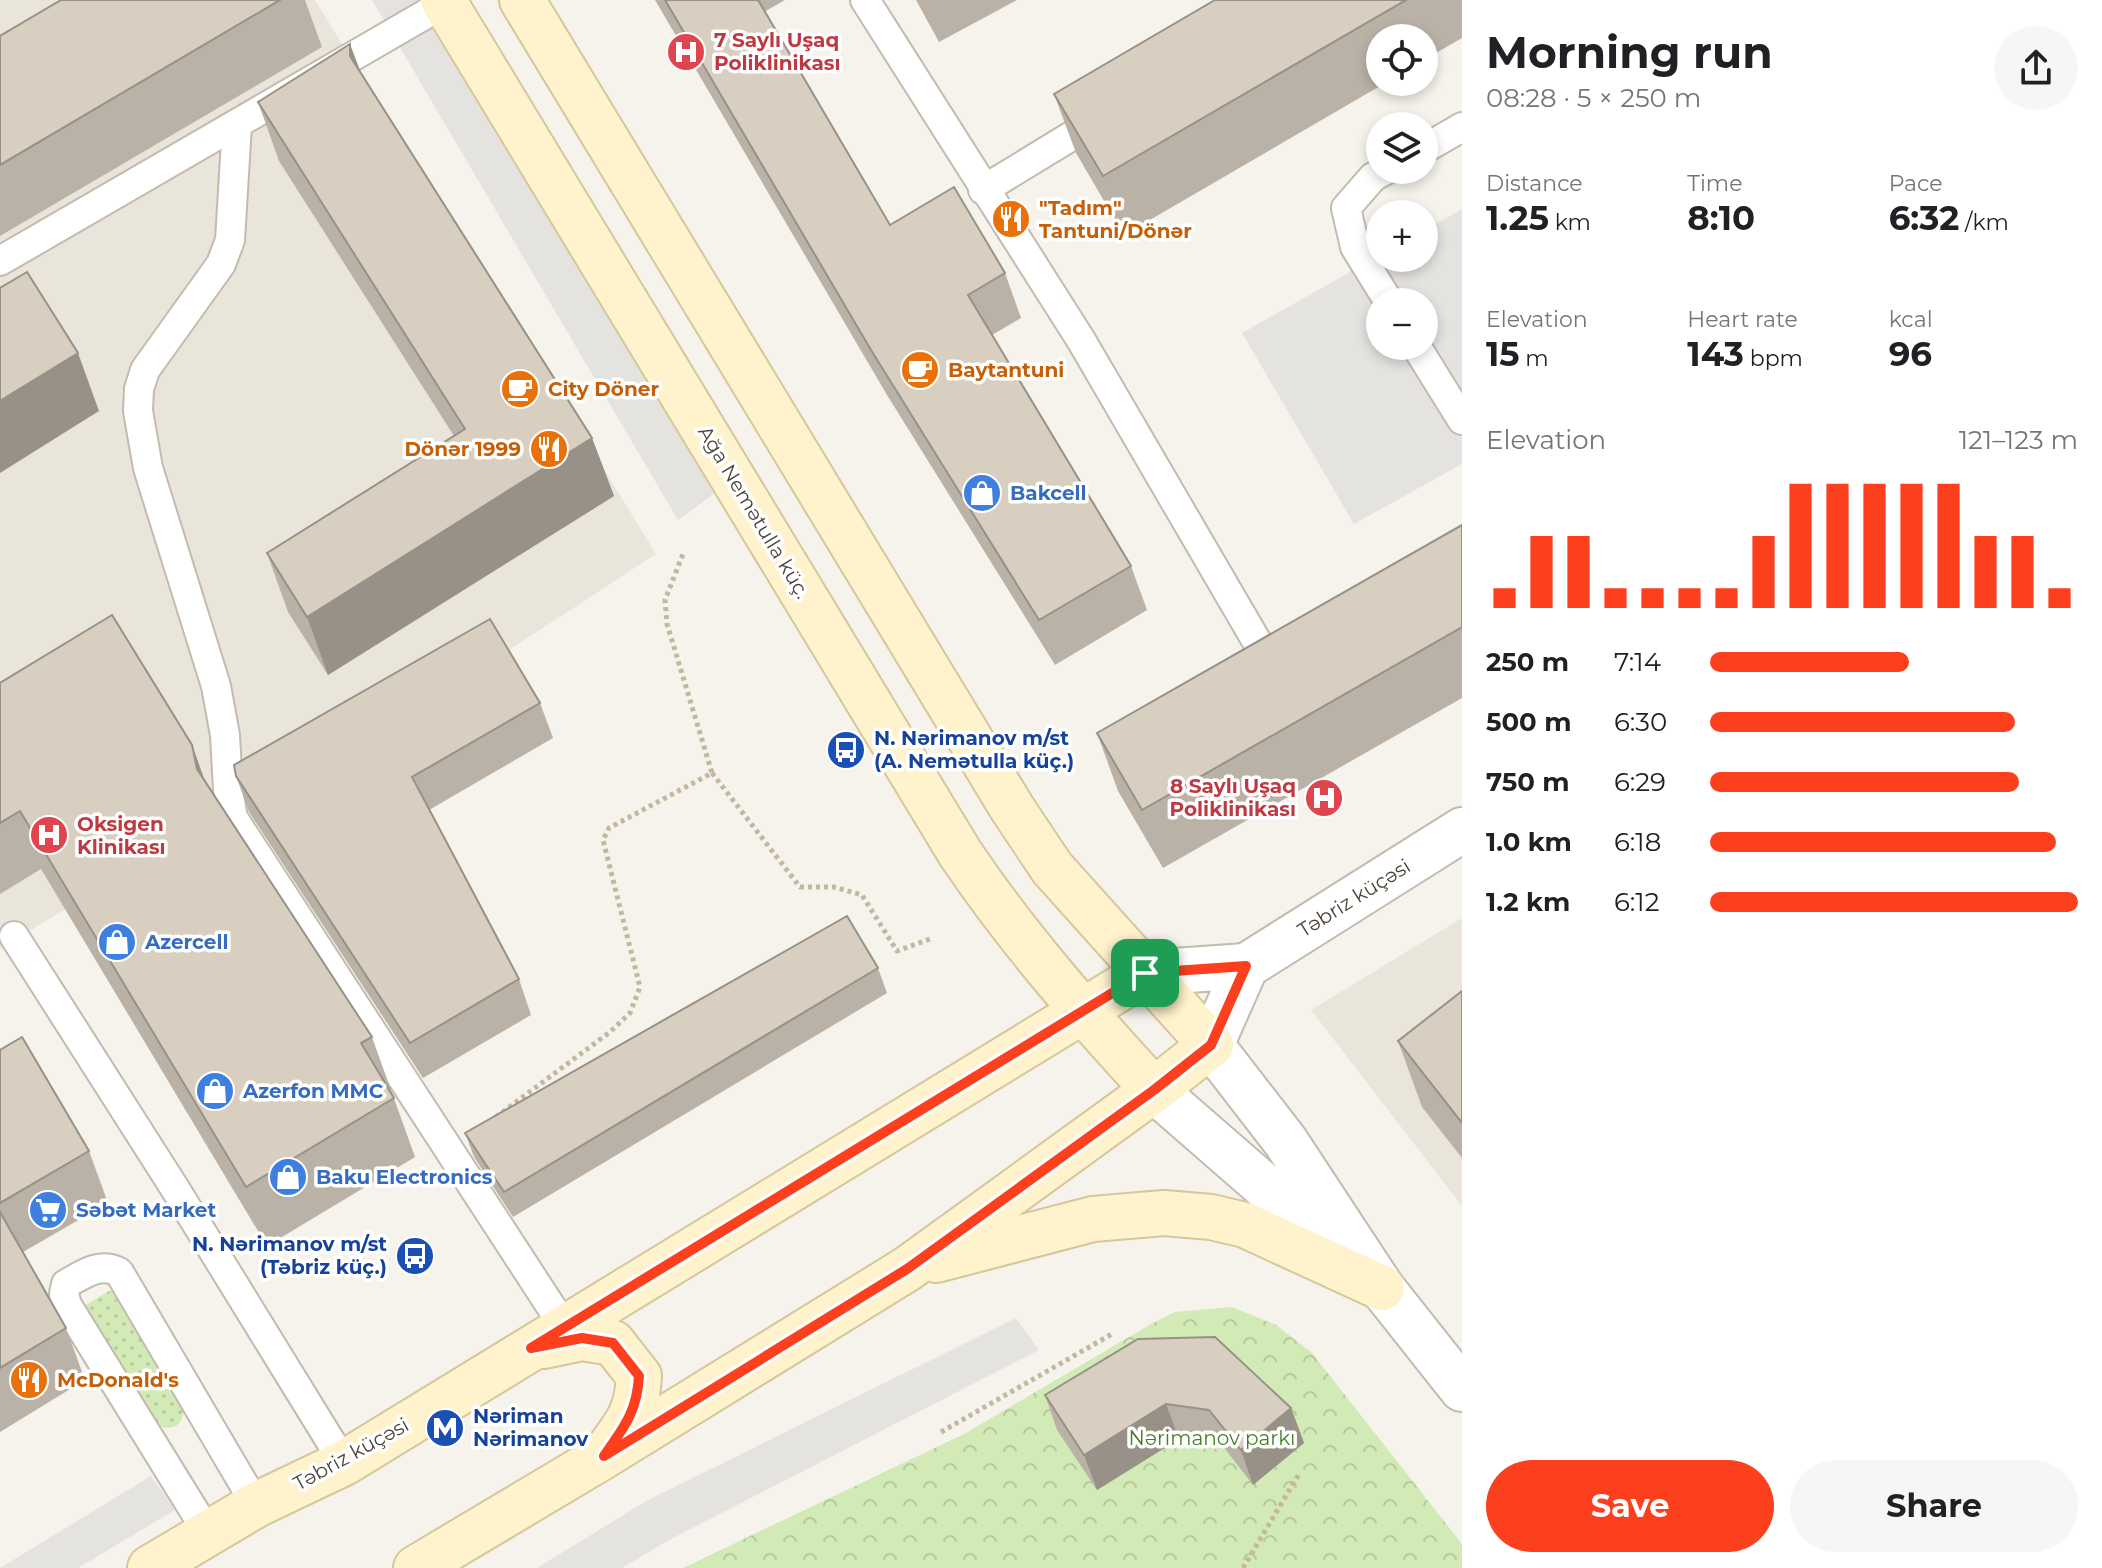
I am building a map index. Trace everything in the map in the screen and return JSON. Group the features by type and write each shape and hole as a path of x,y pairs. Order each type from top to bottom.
{"main road":[{"path":"416,1568 907,1269 1154,1090 1211,1045 1052,868 1004,795 522,0"},
{"name":"Ağa Nemətulla küç.","path":"444,2 960,853 993,902 1082,1012 1154,1090"},
{"name":"Təbriz küçəsi","path":"150,1568 256,1505 344,1463 1145,973"},
{"path":"907,1269 1093,1219 1164,1213 1211,1217 1245,1225 1382,1288"},
{"path":"548,1338 582,1338 613,1343 639,1376 638,1396 632,1416 604,1456"}],"street":[{"name":"Təbriz küçəsi","path":"1246,966 1462,830"},
{"path":"1145,973 1246,966 1211,1045 1286,1142 1382,1288 1462,1389"},
{"path":"1154,1090 1382,1288"}],"lane":[{"path":"865,0 1081,340 1267,659"},
{"path":"0,261 444,2"},
{"path":"983,190 1118,107"},
{"path":"237,125 230,240 221,264 145,370 139,389 138,411 148,468 216,686 225,735 233,818 449,1149 548,1338"},
{"path":"1438,141 1462,127"},
{"path":"1367,184 1346,208 1355,247 1380,288"},
{"path":"1425,360 1462,420"},
{"path":"14,936 344,1463"},
{"path":"208,1533 67,1305 64,1294 66,1284 98,1267 109,1267 119,1272 256,1505"}],"path":[{"path":"683,554 665,600 667,624 712,773 800,887 834,887 862,895 897,951 930,939"},
{"path":"449,1149 610,1032 630,1013 640,987 603,840 609,828 712,773"},
{"path":"941,1432 1112,1334"},
{"path":"1243,1568 1299,1474"}],"shaded area":[{"path":"0,0 315,0 656,554 503,654 0,948"},
{"path":"372,0 421,0 714,494 678,520"},
{"path":"1462,209 1462,464 1354,524 1242,333 1366,263 1366,272 1438,272 1438,223"},
{"path":"1462,918 1462,1206 1311,1010"},
{"path":"1016,1318 1039,1350 669,1540 622,1568 537,1568 648,1500"},
{"path":"151,1476 175,1510 78,1568 0,1568"}],"green space":[{"path":"111,1290 184,1407 181,1420 170,1428 153,1422 82,1307"},
{"name":"Nərimanov parkı","path":"1232,1307 1276,1325 1312,1353 1462,1544 1462,1568 683,1568 964,1434 1175,1312"}],"building":[{"path":"61,0 280,0 0,165 0,36"},
{"path":"665,0 758,0 890,225 954,187 1005,273 968,295 1131,566 1039,620 871,350"},
{"path":"1215,0 1406,0 1103,176 1054,94"},
{"path":"350,44 350,56 592,438 307,617 267,553 465,429 258,102"},
{"path":"27,272 78,353 0,401 0,288"},
{"path":"1462,525 1462,627 1142,810 1097,733"},
{"path":"112,615 192,745 197,769 372,1037 361,1043 394,1098 246,1187 20,811 0,823 0,683"},
{"path":"490,619 540,703 412,777 519,979 410,1043 236,776 234,765"},
{"path":"847,916 878,968 504,1192 465,1133"},
{"path":"1462,991 1462,1123 1398,1041"},
{"path":"22,1037 89,1151 0,1203 0,1050"},
{"path":"0,1212 66,1328 0,1368"},
{"path":"1215,1337 1291,1408 1241,1450 1209,1410 1166,1404 1084,1455 1045,1395 1138,1339"}],"place":[{"name":"7 Saylı Uşaq Poliklinikası","path":"686,52"},
{"name":"\"Tadım\" Tantuni/Dönər","path":"1011,219"},
{"name":"Baytantuni","path":"920,370"},
{"name":"City Döner","path":"520,389"},
{"name":"Dönər 1999","path":"549,449"},
{"name":"Bakcell","path":"982,493"},
{"name":"N. Nərimanov m/st (A. Nemətulla küç.)","path":"846,750"},
{"name":"8 Saylı Uşaq Poliklinikası","path":"1324,798"},
{"name":"Oksigen Klinikası","path":"49,835"},
{"name":"Azercell","path":"117,942"},
{"name":"Azerfon MMC","path":"215,1091"},
{"name":"Baku Electronics","path":"288,1177"},
{"name":"Səbət Market","path":"48,1210"},
{"name":"N. Nərimanov m/st (Təbriz küç.)","path":"415,1256"},
{"name":"McDonald's","path":"29,1380"},
{"name":"Nəriman Nərimanov","path":"445,1428"}],"route":[{"path":"1246,966 1211,1045 1154,1090 907,1269 604,1456 632,1416 638,1396 639,1376 613,1343 582,1338 531,1348 1145,973 1246,966"}]}
